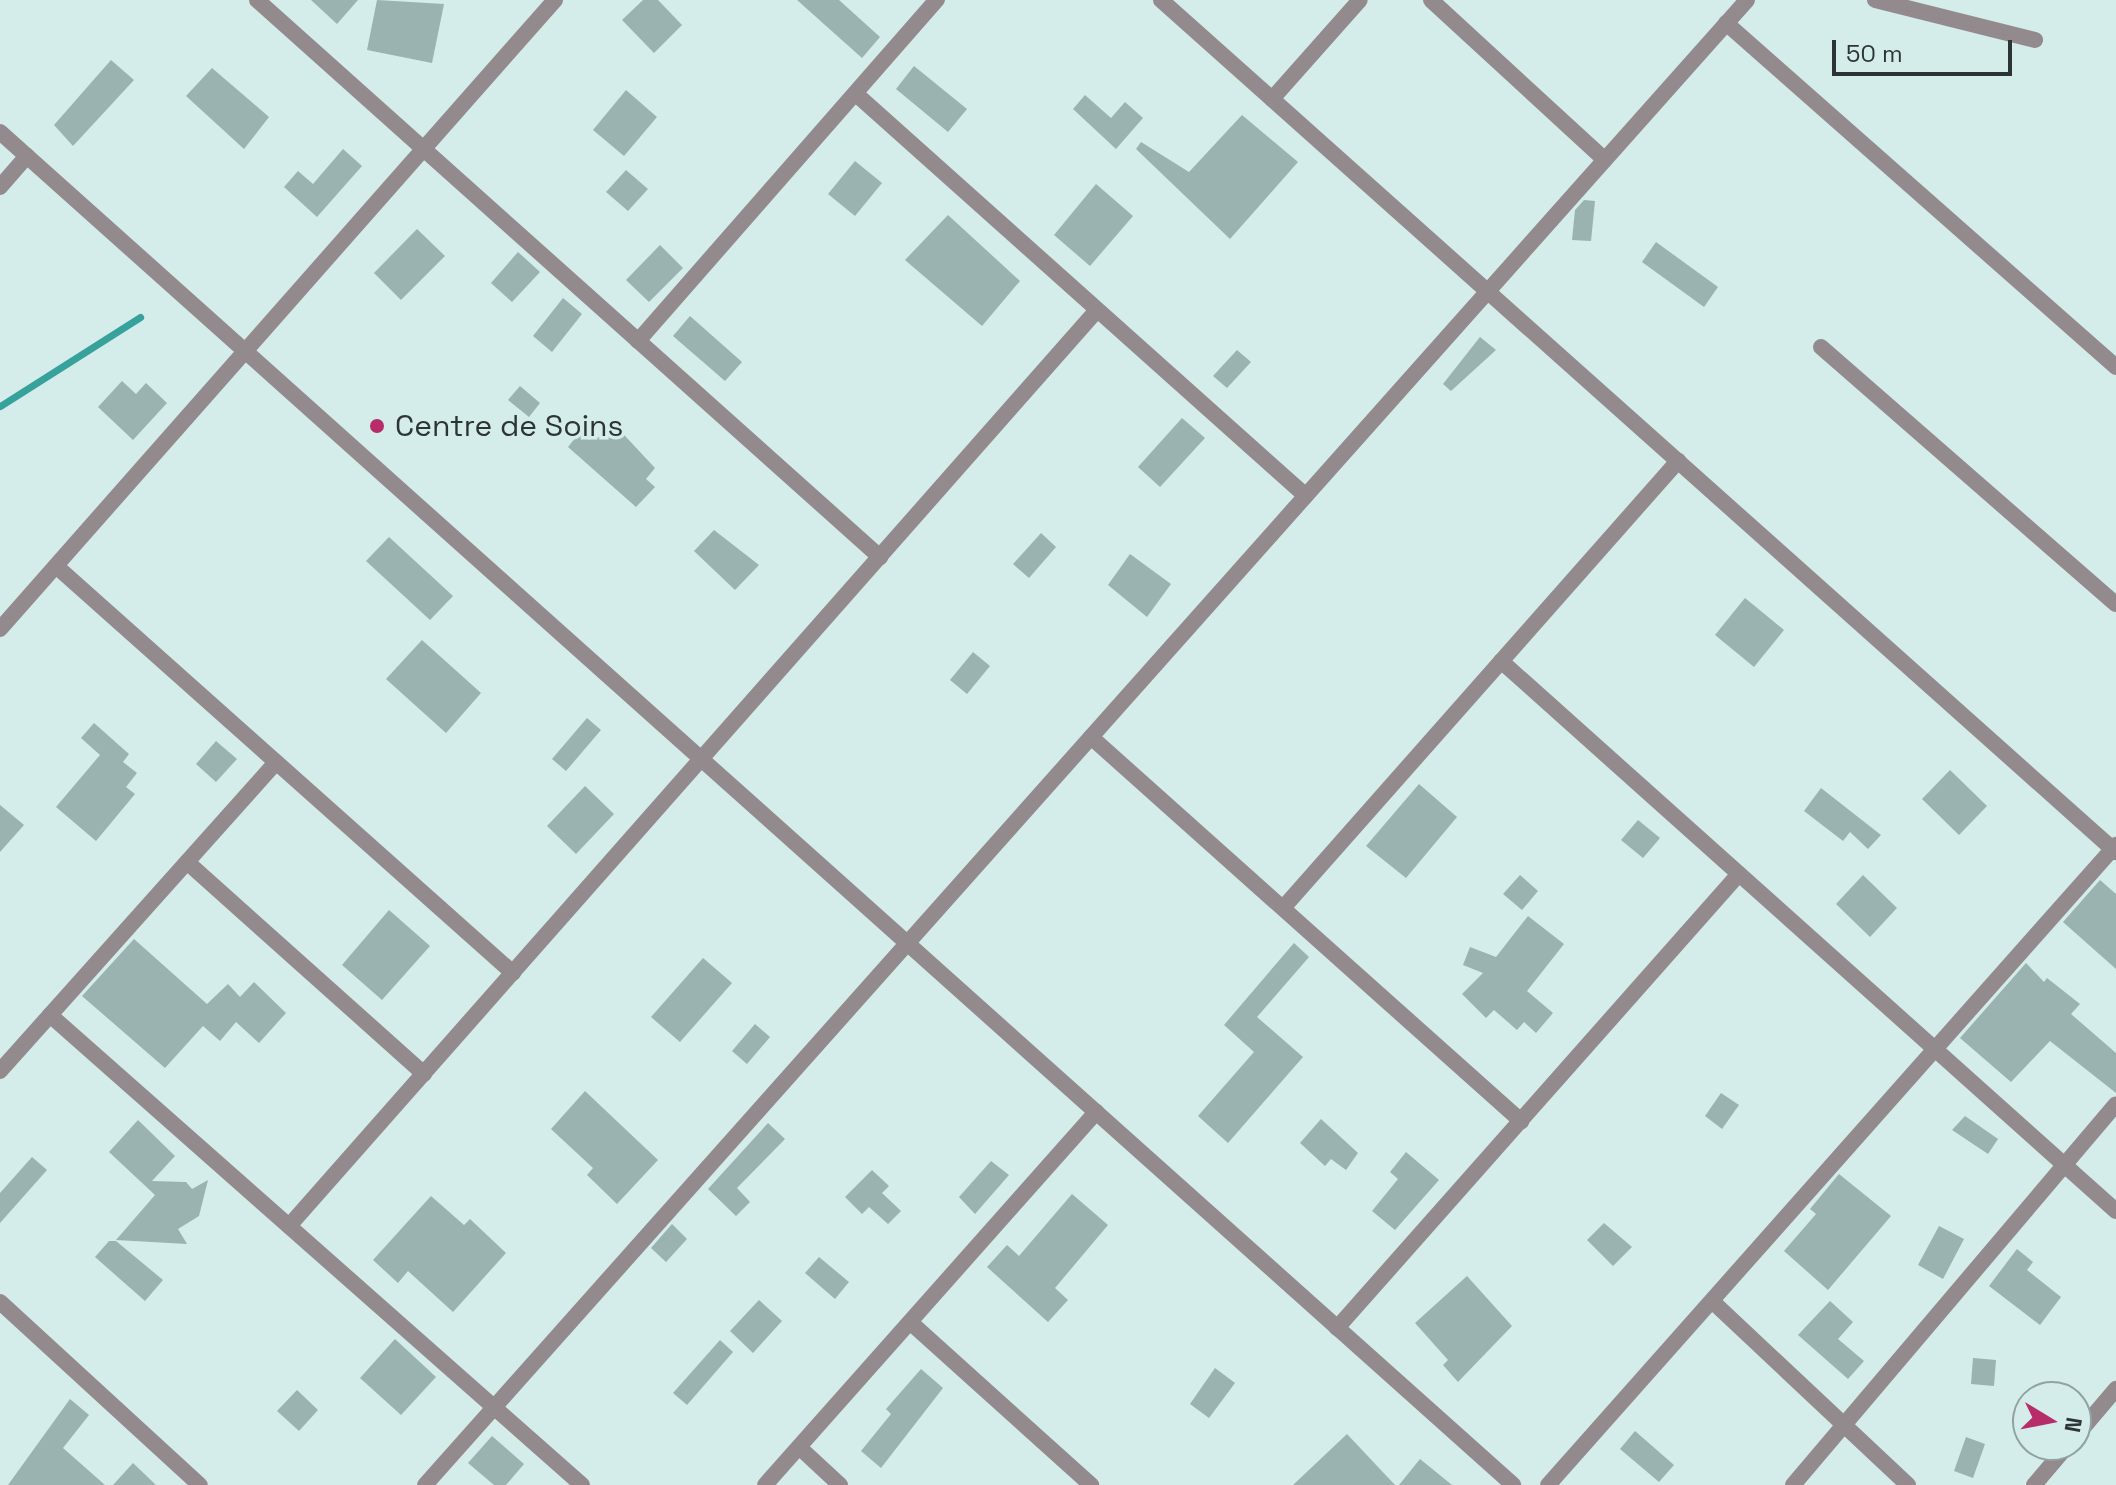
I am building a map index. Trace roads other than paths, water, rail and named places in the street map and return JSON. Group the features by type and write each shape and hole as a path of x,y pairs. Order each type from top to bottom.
{"street":[{"path":"257,0 880,557"},
{"path":"0,629 555,0"},
{"path":"638,341 937,0"},
{"path":"1161,0 2115,849 1548,1485"},
{"path":"1272,99 1360,0"},
{"path":"1431,0 1605,160"},
{"path":"425,1485 1747,0"},
{"path":"1875,0 2035,40"},
{"path":"1726,23 2116,367"},
{"path":"856,94 1306,496"},
{"path":"0,132 1513,1485"},
{"path":"0,187 27,156"},
{"path":"289,1226 1097,310"},
{"path":"1821,347 2116,604"},
{"path":"1283,908 1678,461"},
{"path":"56,566 513,973"},
{"path":"1501,661 2116,1211"},
{"path":"1091,737 1521,1121"},
{"path":"0,1071 276,762"},
{"path":"187,862 424,1074"},
{"path":"1337,1328 1739,874"},
{"path":"50,1015 582,1485"},
{"path":"1793,1485 2116,1104"},
{"path":"765,1485 1096,1112"},
{"path":"1712,1301 1908,1485"},
{"path":"0,1302 200,1485"},
{"path":"910,1322 1091,1485"},
{"path":"2092,1417 2116,1389"},
{"path":"799,1447 840,1485"},
{"path":"2034,1485 2054,1461"}],"waterway":[{"path":"0,406 140,317"}],"place":[{"name":"Centre de Soins","path":"377,426"}]}
